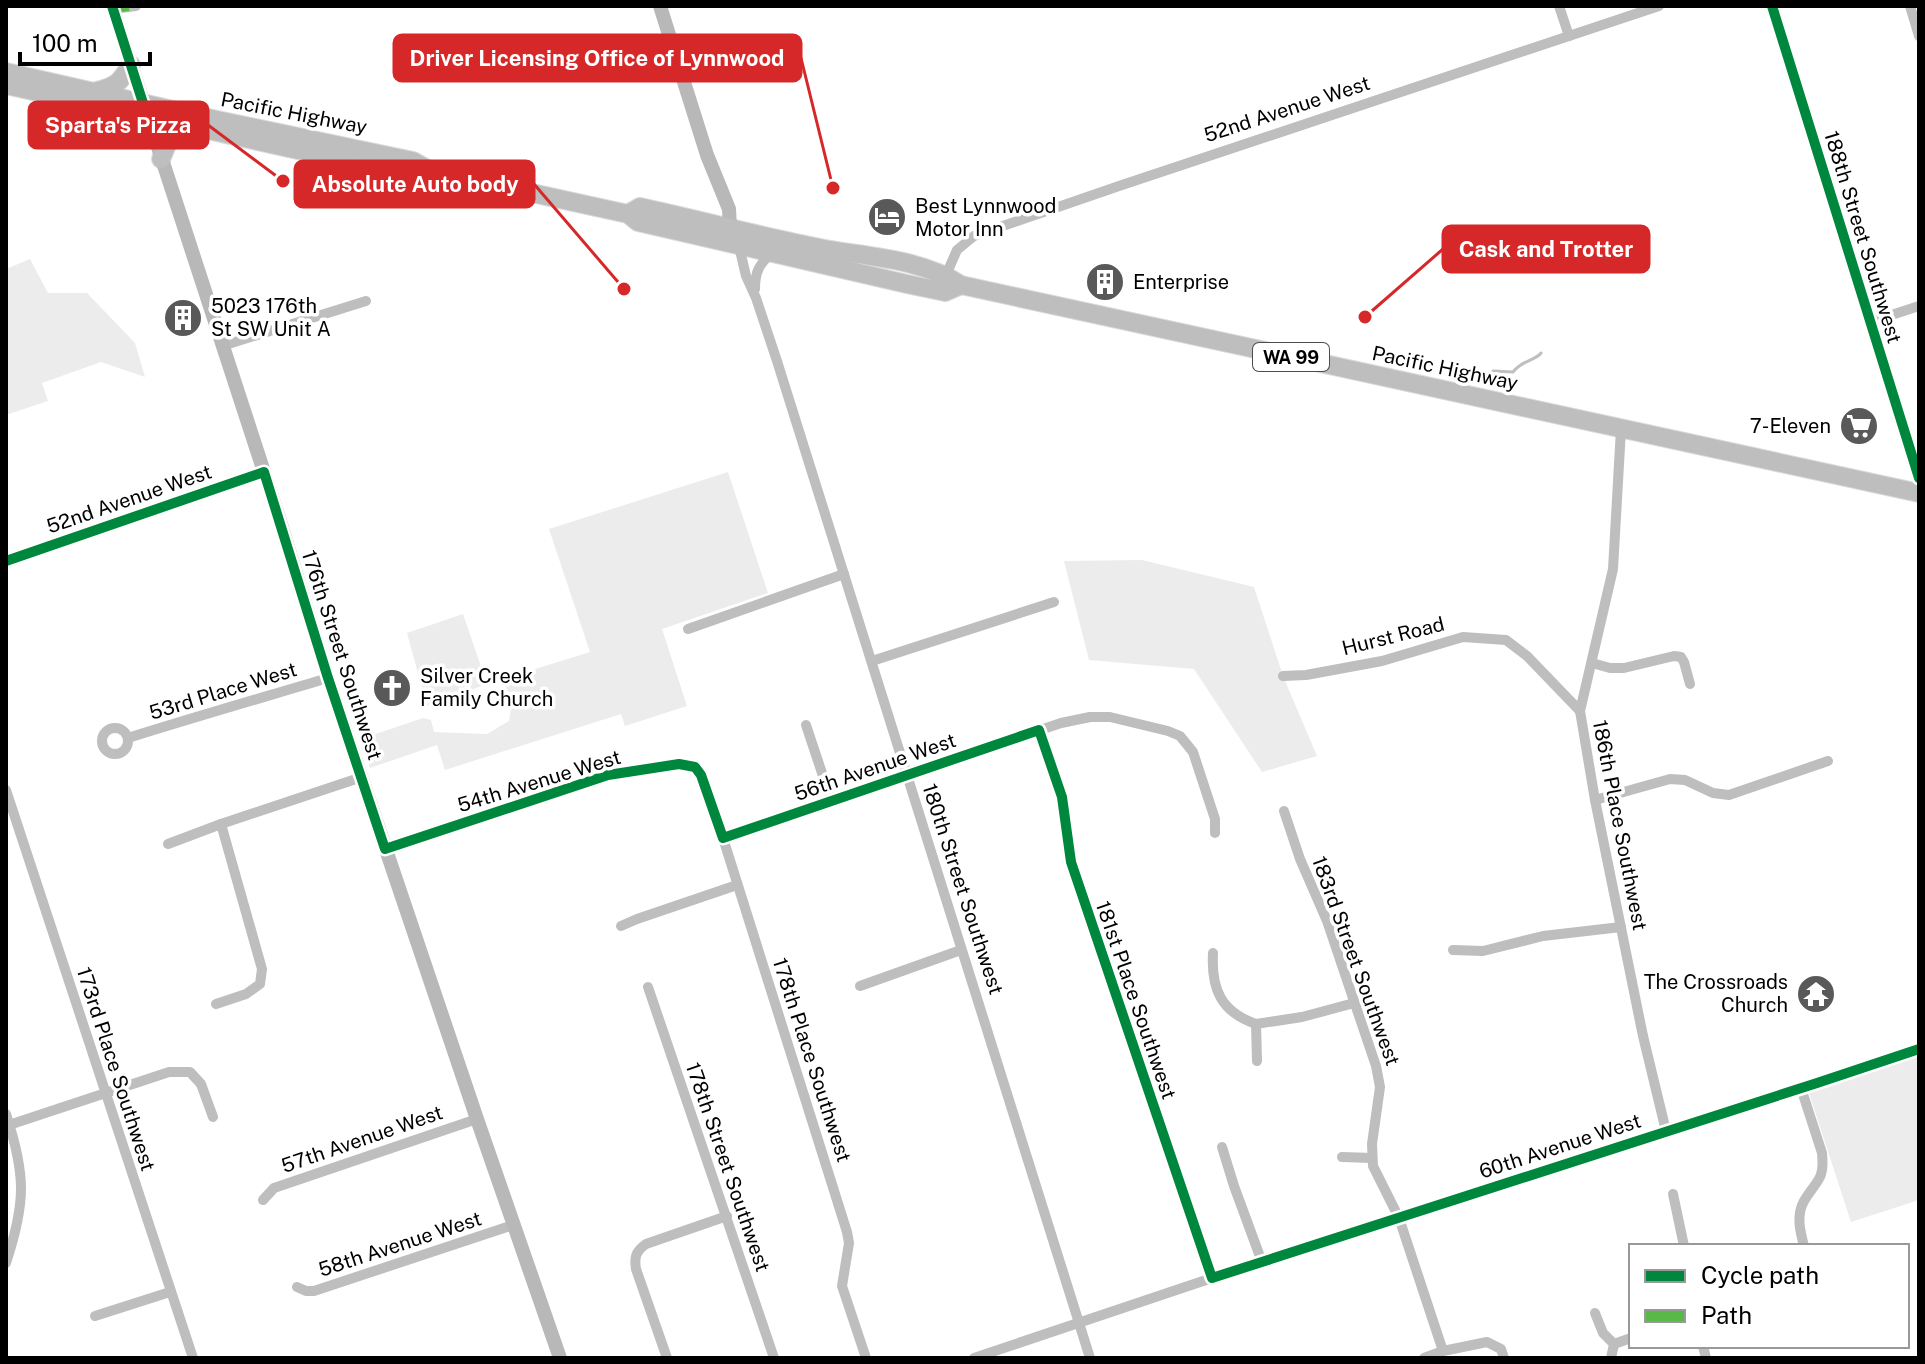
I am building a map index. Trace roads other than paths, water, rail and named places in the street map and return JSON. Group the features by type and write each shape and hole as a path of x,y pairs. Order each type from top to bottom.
{"highway":[{"path":"93,92 115,85 131,65"},
{"name":"Pacific Highway","path":"6,72 93,92 188,127 408,174 431,171"},
{"name":"Pacific Highway","path":"6,85 217,120 390,155 413,161 431,171 628,214 638,222 945,292 954,280"},
{"path":"161,159 170,138 188,127"},
{"path":"332,157 347,154 378,160 390,155"},
{"name":"Pacific Highway","path":"628,214 640,207 810,246 879,258 954,280 1919,493"},
{"path":"687,234 705,231 719,233 730,227"},
{"path":"739,246 751,242 785,248 810,246"}],"street":[{"path":"112,8 136,6"},
{"path":"660,6 707,155 730,213 730,227"},
{"path":"1559,6 1569,36"},
{"name":"52nd Avenue West","path":"954,280 957,250 974,236 1659,6"},
{"name":"188th Street Southwest","path":"1772,6 1919,478"},
{"path":"1910,6 1919,36"},
{"name":"176th Street Southwest","path":"112,8 328,678 560,1358"},
{"path":"707,222 722,205 723,195"},
{"name":"180th Street Southwest","path":"739,246 1090,1358"},
{"path":"755,295 759,265 772,253"},
{"path":"222,346 366,301"},
{"path":"1870,322 1919,306"},
{"name":"186th Place Southwest","path":"1621,429 1613,569 1580,711 1643,1036 1666,1131"},
{"name":"52nd Avenue West","path":"6,561 264,472"},
{"path":"688,629 844,574"},
{"path":"872,661 1054,602"},
{"name":"Hurst Road","path":"1283,676 1306,675 1382,661 1463,637 1506,640 1527,656 1580,711"},
{"path":"1592,663 1624,668 1681,657 1690,684"},
{"name":"53rd Place West","path":"128,738 328,678"},
{"name":"56th Avenue West","path":"723,838 1039,730 1074,719 1101,716 1180,736 1193,752 1215,819 1215,833"},
{"path":"806,725 831,800"},
{"name":"181st Place Southwest","path":"1039,730 1062,797 1071,862 1212,1278"},
{"path":"1595,800 1670,779 1685,780 1713,793 1729,795 1828,761"},
{"name":"54th Avenue West","path":"385,849 623,771 687,764 695,767 701,775"},
{"name":"178th Place Southwest","path":"701,775 847,1232 849,1243 842,1286 866,1358"},
{"path":"168,844 362,777"},
{"name":"173rd Place Southwest","path":"6,790 193,1358"},
{"name":"183rd Street Southwest","path":"1284,811 1300,859 1327,921 1379,1079 1372,1158 1376,1174 1399,1218 1443,1351"},
{"path":"216,1004 246,994 260,984 262,969 221,824"},
{"path":"621,926 737,885"},
{"path":"1453,950 1483,951 1543,936 1621,927"},
{"path":"860,986 961,950"},
{"path":"1213,953 1212,975 1224,1004 1230,1012 1256,1024 1302,1017 1354,1003"},
{"name":"178th Street Southwest","path":"648,987 774,1358"},
{"path":"1256,1024 1257,1061"},
{"name":"60th Avenue West","path":"974,1358 1919,1049"},
{"path":"6,1263 15,1236 22,1194 20,1165 7,1122 169,1072 190,1072 201,1084 213,1117"},
{"path":"1801,1088 1823,1164 1822,1175 1800,1211 1804,1244"},
{"name":"57th Avenue West","path":"263,1200 274,1188 477,1119"},
{"path":"1222,1147 1262,1262"},
{"path":"1342,1157 1372,1158"},
{"path":"1673,1194 1684,1244"},
{"path":"667,1358 636,1269 635,1256 646,1244 727,1216"},
{"name":"58th Avenue West","path":"297,1287 314,1291 513,1225"},
{"path":"95,1316 170,1292"},
{"path":"1595,1313 1603,1333 1614,1344"},
{"path":"1614,1344 1629,1339"},
{"path":"1424,1358 1487,1342 1501,1349 1504,1358"},
{"path":"1611,1358 1614,1344"}],"waterway":[{"path":"1486,378 1493,371 1513,372 1541,353"}],"place":[{"name":"Sparta's Pizza","path":"283,181"},
{"name":"Driver Licensing Office of Lynnwood","path":"833,188"},
{"name":"Best Lynnwood Motor Inn","path":"887,217"},
{"name":"Enterprise","path":"1105,282"},
{"name":"Absolute Auto body","path":"624,289"},
{"name":"Cask and Trotter","path":"1365,317"},
{"name":"5023 176th St SW Unit A","path":"183,318"},
{"name":"7-Eleven","path":"1859,426"},
{"name":"Silver Creek Family Church","path":"392,688"},
{"name":"The Crossroads Church","path":"1816,994"}]}
